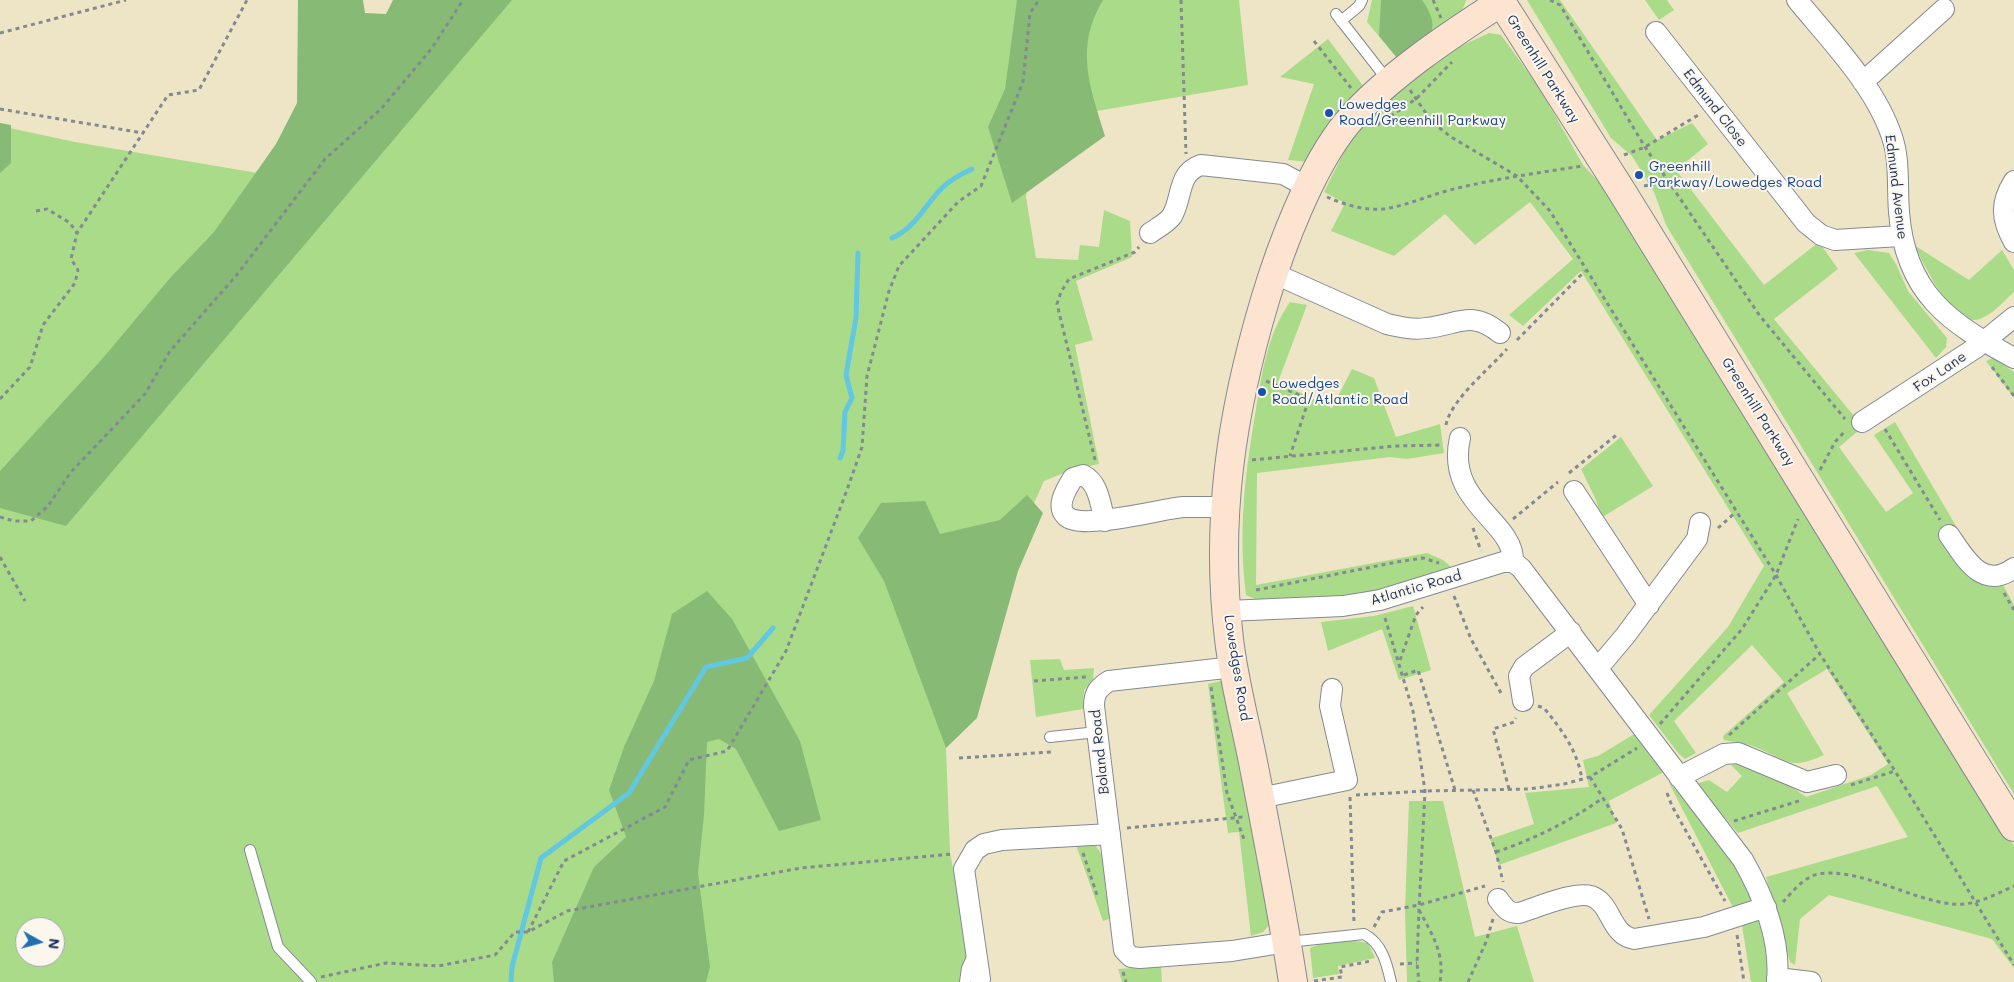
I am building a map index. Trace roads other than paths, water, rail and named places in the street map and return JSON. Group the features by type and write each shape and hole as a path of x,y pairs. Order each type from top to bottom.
{"street":[{"name":"Edmund Avenue","path":"1797,0 1863,82 1882,111 1893,138 1900,236 1915,274 1930,300 1980,345 2014,358"},
{"name":"Lowedges Road","path":"1292,982 1262,806 1222,668 1227,603 1225,507 1235,418 1245,372 1273,273 1309,188 1346,125 1364,105 1395,79 1436,46 1500,1"},
{"name":"Greenhill Parkway","path":"1500,1 1603,163 2014,827"},
{"path":"1863,82 1944,9"},
{"name":"Edmund Close","path":"1656,32 1806,223 1821,235 1835,240 1900,236"},
{"path":"1150,233 1171,217 1185,174 1192,168 1201,165 1282,174 1309,188"},
{"path":"2014,181 2005,195 2003,213 2008,231 2014,242"},
{"path":"1273,273 1387,324 1406,328 1427,328 1466,319 1488,323 1500,332"},
{"name":"Fox Lane","path":"1869,418 1980,345 2014,317"},
{"path":"1450,436 1457,450 1463,482 1481,512 1510,544 1513,562 1521,568 1650,737 1673,784 1724,832 1743,860 1767,912 1777,954 1777,980 1811,982"},
{"path":"1105,521 1096,489 1090,479 1083,475 1073,478 1064,494 1062,509 1066,516 1072,520 1105,521 1182,508 1225,507"},
{"path":"1574,491 1649,605"},
{"path":"1598,668 1649,605 1697,539 1700,522"},
{"path":"1949,535 1965,558 1976,570 1985,575 1995,577 2014,568"},
{"name":"Atlantic Road","path":"1227,603 1343,606 1380,600 1503,562 1513,562"},
{"path":"1522,701 1519,676 1524,667 1570,632"},
{"name":"Boland Road","path":"1222,668 1109,681 1100,687 1094,695 1124,950 1131,957 1140,958 1232,951 1286,942"},
{"path":"1262,806 1349,788 1330,706 1332,688"},
{"path":"1673,784 1713,759 1724,754 1738,753 1807,782 1836,775"},
{"path":"972,980 975,952 964,869 975,850 984,844 1002,840 1109,832"},
{"path":"1500,890 1506,910 1511,913 1518,913 1569,898 1591,896 1599,901 1619,932 1626,938 1654,936 1704,927 1734,918 1767,912"}],"lane":[{"path":"1362,0 1359,6 1339,17 1395,79"},
{"path":"1050,736 1097,732"},
{"path":"250,850 278,947 310,981"},
{"path":"1286,942 1355,933 1368,936 1378,946 1388,966 1391,982"}],"waterway":[{"path":"892,238 907,228 945,185 972,169"},
{"path":"840,458 843,451 845,412 852,398 846,375 856,318 858,253"},
{"path":"511,982 512,967 541,858 629,793 706,667 747,658 773,628"}],"place":[{"name":"Lowedges Road/Greenhill Parkway","path":"1329,113"},
{"name":"Greenhill Parkway/Lowedges Road","path":"1639,175"},
{"name":"Lowedges Road/Atlantic Road","path":"1262,392"}]}
